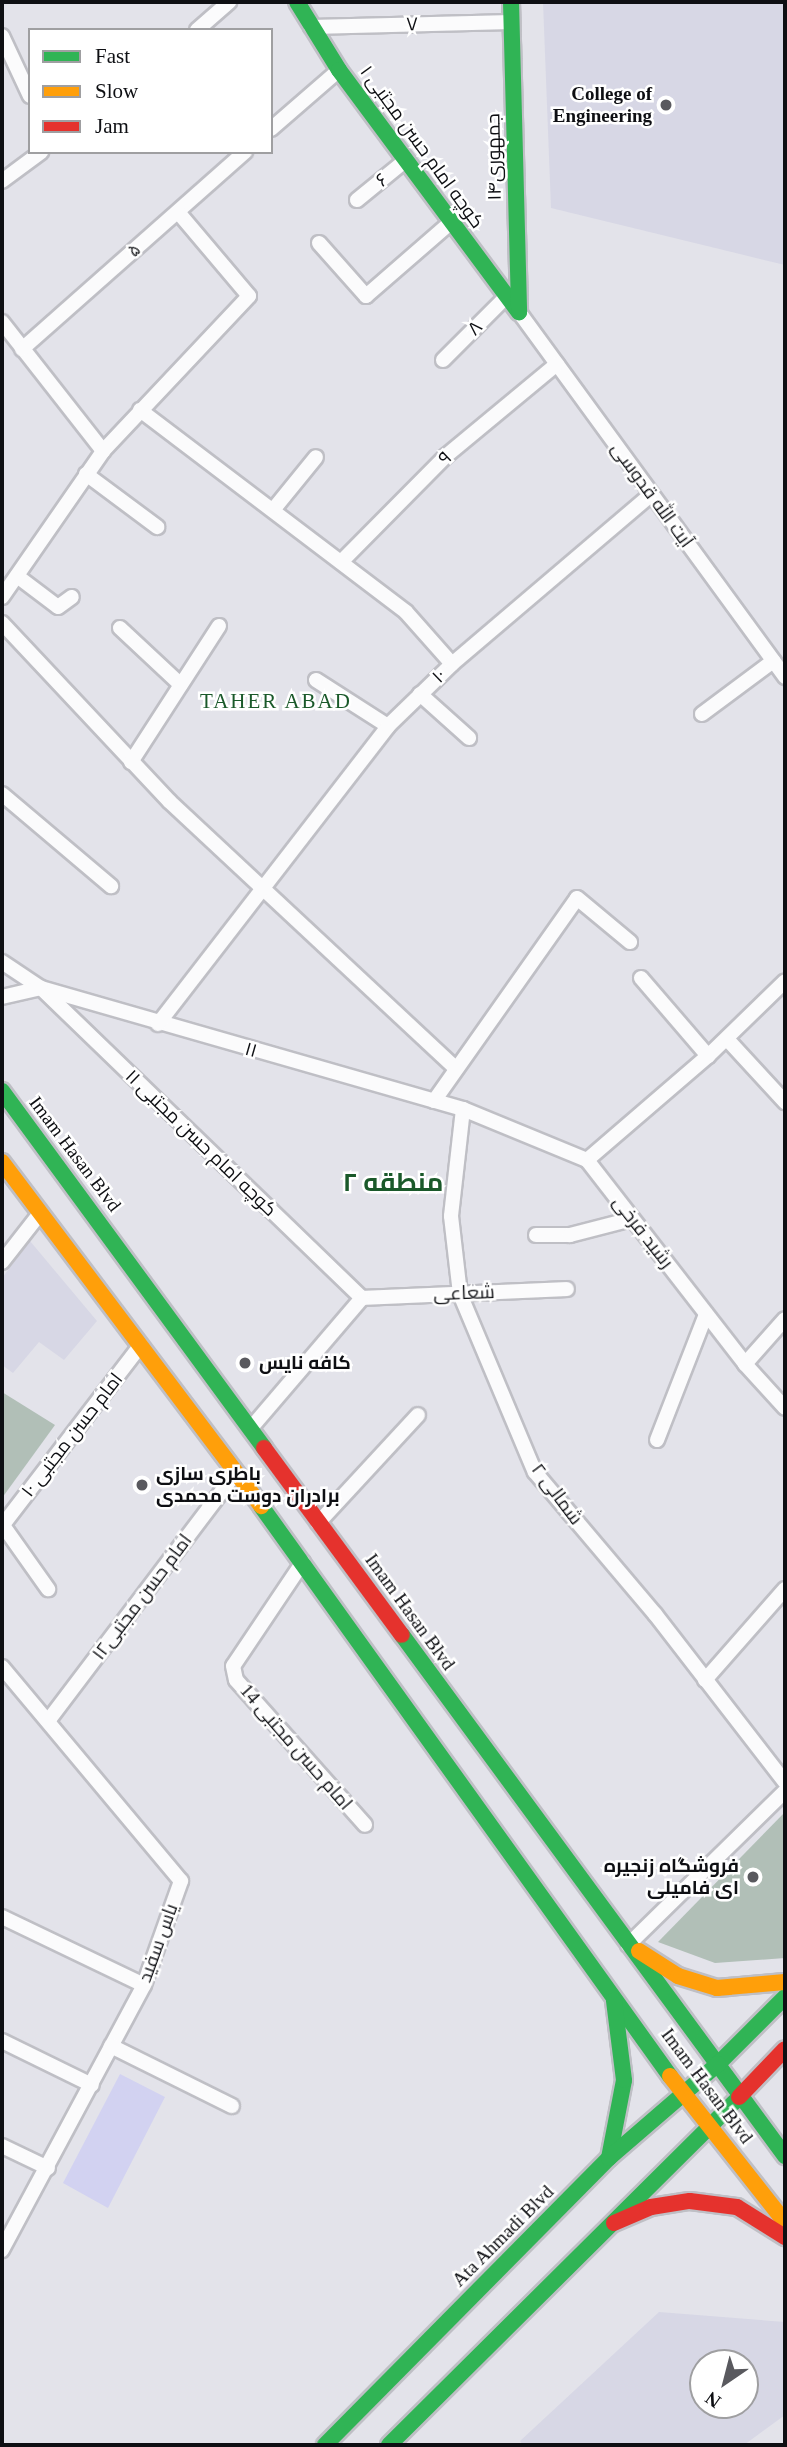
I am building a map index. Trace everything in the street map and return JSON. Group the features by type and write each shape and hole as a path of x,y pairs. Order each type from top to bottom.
{"main road":[{"name":"کوچه امام حسن مجتبی ۱","path":"297,2 339,70 519,312"},
{"name":"جمهوری۱۴","path":"511,2 519,312"},
{"name":"Imam Hasan Blvd","path":"2,1091 718,2064 739,2097 785,2156"},
{"name":"Imam Hasan Blvd","path":"2,1162 303,1562 682,2093 785,2222"},
{"path":"628,1944 678,1976 717,1988 785,1982"},
{"path":"608,2158 624,2080 612,1992"},
{"name":"Ata Ahmadi Blvd","path":"325,2445 608,2158 718,2064 785,1997"},
{"path":"389,2445 785,2049"},
{"path":"612,2224 651,2207 690,2201 737,2207 785,2237"}],"street":[{"path":"199,28 229,2"},
{"name":"۷","path":"311,27 512,22"},
{"path":"2,36 28,92"},
{"path":"273,128 339,70"},
{"path":"2,181 38,154"},
{"name":"۵","path":"22,349 243,154"},
{"name":"۶","path":"357,200 406,160"},
{"path":"2,597 103,451 249,296 178,212"},
{"path":"319,243 366,296 451,222"},
{"name":"۸","path":"443,360 507,296"},
{"name":"آیت الله قدوسی","path":"519,312 785,677"},
{"path":"2,322 103,451"},
{"name":"۹","path":"341,562 446,456 557,363"},
{"path":"140,410 405,612 452,664"},
{"path":"272,510 316,457"},
{"path":"86,474 156,527"},
{"name":"۱۰","path":"158,1024 259,889 388,726 452,664 652,494"},
{"path":"17,576 58,607 72,597"},
{"path":"2,623 131,762 259,889 456,1069"},
{"path":"131,762 219,626"},
{"path":"120,628 181,685"},
{"path":"702,714 773,661"},
{"path":"316,680 388,726"},
{"path":"421,694 469,738"},
{"path":"2,794 111,886"},
{"path":"433,1101 577,898 630,942"},
{"name":"۱۱","path":"2,962 41,988 158,1024 463,1109"},
{"path":"641,978 709,1056"},
{"path":"463,1109 587,1160 709,1056 785,981"},
{"path":"2,997 41,988"},
{"name":"کوچه امام حسن مجتبی ۱۱","path":"41,988 362,1297"},
{"path":"727,1039 785,1102"},
{"name":"۲ شمالی","path":"463,1109 451,1216 460,1294 535,1472 785,1782"},
{"name":"رشید فرخی","path":"587,1160 745,1364 785,1408"},
{"path":"2,1262 41,1212"},
{"path":"536,1235 570,1235 632,1219"},
{"name":"شعاعی","path":"362,1297 567,1289"},
{"path":"251,1428 362,1297"},
{"path":"657,1440 706,1314"},
{"path":"745,1364 785,1319"},
{"name":"امام حسن مجتبی ۱۰","path":"2,1525 141,1345"},
{"path":"318,1523 418,1415"},
{"name":"امام حسن مجتبی۱۲","path":"48,1721 236,1472"},
{"path":"2,1525 48,1589"},
{"name":"امام حسن مجتبی 14","path":"303,1562 233,1666 236,1680 365,1825"},
{"path":"705,1680 785,1589"},
{"name":"یاس سفید","path":"2,1667 181,1881 144,1985 2,2250"},
{"path":"628,1944 785,1791"},
{"path":"2,1917 144,1985"},
{"path":"2,2041 92,2085"},
{"path":"111,2046 232,2106"},
{"path":"2,2146 48,2168"}],"shaded area":[{"name":"College of Engineering","path":"543,2 785,2 785,265 551,208"},
{"path":"30,1241 97,1321 64,1360 39,1342 13,1373 2,1365 2,1278"},
{"path":"120,2074 165,2097 108,2208 63,2183"},
{"path":"659,2312 785,2322 785,2415 744,2445 523,2445 520,2441"}],"building":[{"path":"2,1392 55,1425 2,1498"},
{"name":"فروشگاه زنجیره ای فامیلی","path":"785,1812 785,1958 715,1963 658,1942"}],"traffic: fast":[{"path":"297,2 339,70 519,312"},
{"path":"511,2 519,312"},
{"path":"2,1091 264,1448"},
{"path":"261,1506 670,2076"},
{"path":"402,1635 785,2156"},
{"path":"718,2064 785,1997"},
{"path":"609,2158 624,2080 614,2001"},
{"path":"325,2445 609,2158 718,2064"},
{"path":"389,2445 739,2097"}],"traffic: slow":[{"path":"2,1162 261,1506"},
{"path":"639,1951 678,1976 717,1988 785,1982"},
{"path":"670,2076 785,2222"}],"traffic: jam":[{"path":"264,1448 402,1635"},
{"path":"739,2097 785,2049"},
{"path":"614,2223 651,2207 690,2201 737,2207 785,2237"}],"place":[{"name":"College of Engineering","path":"666,105"},
{"name":"کافه نایس","path":"245,1363"},
{"name":"باطری سازی برادران دوست محمدی","path":"142,1485"},
{"name":"فروشگاه زنجیره ای فامیلی","path":"753,1877"}],"district":[{"name":"TAHER ABAD","path":"276,701"},
{"name":"منطقه ۲","path":"393,1183"}]}
